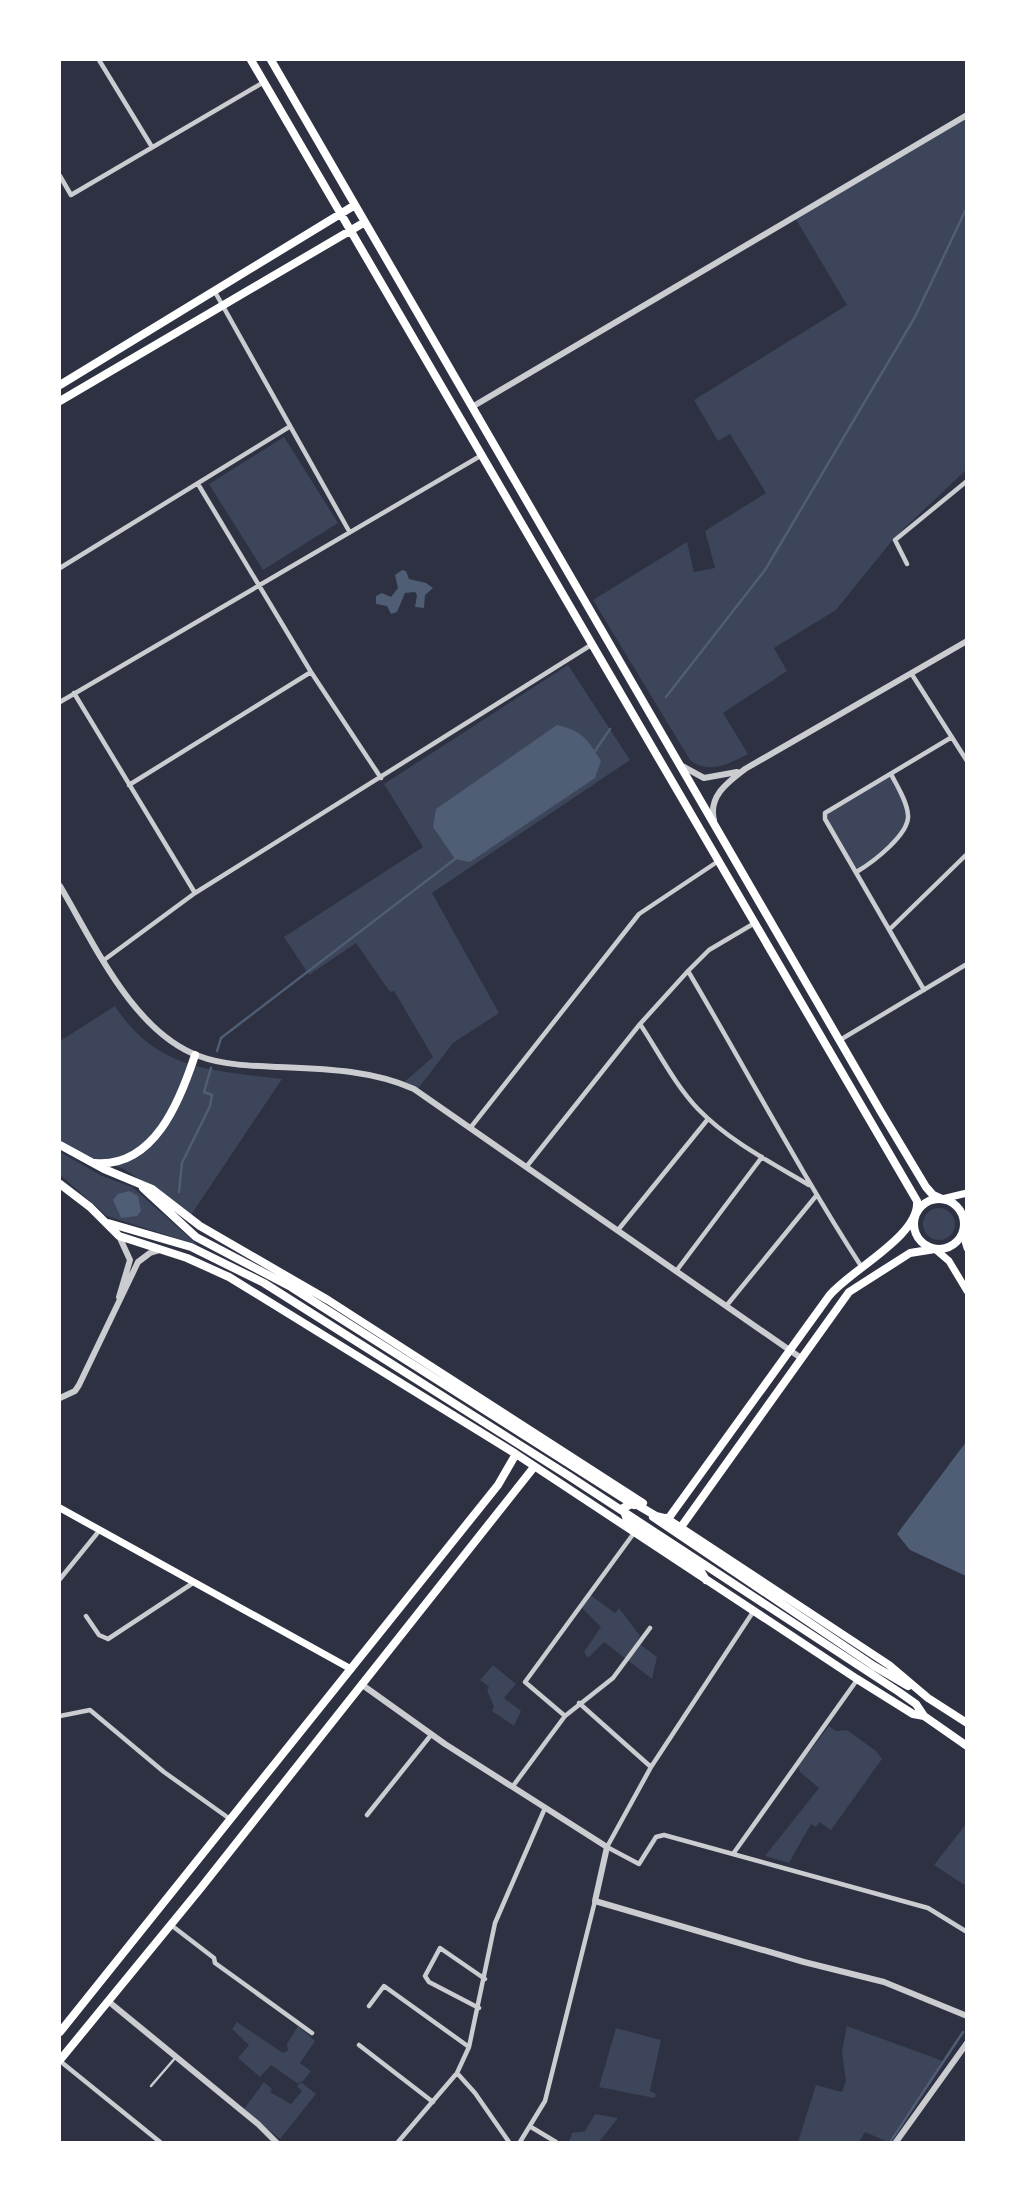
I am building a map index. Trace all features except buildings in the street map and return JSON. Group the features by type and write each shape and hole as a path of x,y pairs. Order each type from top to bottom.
{"main road":[{"path":"251,60 774,960 914,1195 916,1236 949,1261 967,1291"},
{"path":"271,60 926,1187 935,1197 959,1210 965,1223 967,1248"},
{"path":"60,385 355,205"},
{"path":"60,401 365,222"},
{"path":"519,519 532,512"},
{"path":"774,960 788,951"},
{"path":"92,1163 127,1158 151,1142 183,1091 195,1055"},
{"path":"60,1145 163,1196 209,1232 271,1266 412,1353 889,1665 928,1698"},
{"path":"132,1180 196,1237 280,1280 675,1531 872,1670 916,1704 924,1716 967,1746"},
{"path":"60,1184 119,1236 218,1271 395,1377 857,1679 913,1714 924,1716"},
{"path":"668,1519 834,1289 903,1233 927,1202 967,1193"},
{"path":"106,1222 191,1247 264,1283 872,1670 928,1698 967,1723"},
{"path":"681,1527 855,1286 910,1253 955,1243 965,1223"},
{"path":"395,1377 417,1385 441,1399 452,1396 451,1385 412,1353"},
{"path":"60,2061 534,1467 535,1433"},
{"path":"60,2032 498,1485 516,1454 552,1444"},
{"path":"668,1519 656,1516 634,1503 625,1506 623,1512 627,1520 699,1568 706,1580"},
{"path":"60,1508 351,1669"}],"street":[{"path":"99,60 152,147"},
{"path":"60,176 71,195 264,82"},
{"path":"472,407 967,115"},
{"path":"215,292 349,531"},
{"path":"60,568 289,427"},
{"path":"60,702 482,455"},
{"path":"907,564 895,540 967,481"},
{"path":"198,484 312,672 381,778"},
{"path":"682,766 704,778 727,776 745,769 967,641"},
{"path":"104,960 195,893 592,644"},
{"path":"129,785 312,672"},
{"path":"911,673 967,761"},
{"path":"74,693 195,893"},
{"path":"924,990 858,871 825,819 825,813 952,737"},
{"path":"715,821 713,806 718,793 745,769"},
{"path":"858,871 873,862 907,826 908,815 891,774"},
{"path":"891,928 967,854"},
{"path":"471,1127 639,914 717,862"},
{"path":"60,886 143,1020 195,1055 257,1066 349,1070 397,1082 471,1127 801,1358"},
{"path":"527,1166 640,1024 688,971 709,950 753,924"},
{"path":"840,1040 967,964"},
{"path":"688,971 798,1158 816,1196 861,1266"},
{"path":"640,1024 695,1106 708,1119 762,1157 810,1185"},
{"path":"618,1230 708,1119"},
{"path":"677,1270 762,1157"},
{"path":"727,1305 816,1196"},
{"path":"119,1236 130,1261 119,1299"},
{"path":"60,1398 75,1391 79,1385 138,1262 150,1252 162,1250"},
{"path":"60,1580 100,1530"},
{"path":"565,1716 525,1682 635,1532"},
{"path":"86,1616 99,1635 107,1639 194,1582"},
{"path":"520,2143 545,2101 607,1847 651,1767 753,1611"},
{"path":"513,1786 565,1716 613,1678 650,1628"},
{"path":"733,1854 857,1679"},
{"path":"361,1684 431,1735 636,1864 642,1862 660,1835 853,1890 928,1908 967,1932"},
{"path":"579,1703 651,1767"},
{"path":"60,1716 90,1710 164,1772 231,1819"},
{"path":"367,1815 431,1735"},
{"path":"398,2143 457,2073 469,2047 495,1923 545,1808"},
{"path":"595,1900 884,1983 967,2016"},
{"path":"171,1925 214,1958 215,1963 312,2033"},
{"path":"479,2008 429,1982 425,1976 440,1948 485,1979"},
{"path":"369,2006 384,1986 469,2047"},
{"path":"108,2001 258,2124 275,2143"},
{"path":"897,2142 967,2043"},
{"path":"359,2045 433,2102"},
{"path":"60,2061 160,2143"},
{"path":"457,2073 475,2093 509,2143"},
{"path":"531,2127 556,2143"}],"lane":[{"path":"151,2086 176,2057"}],"shaded area":[{"path":"966,115 966,470 895,537 836,610 774,648 787,671 723,713 748,754 719,766 704,767 690,760 593,600 687,542 694,572 715,568 705,531 766,493 730,434 718,441 694,400 847,305 794,216 876,165"},
{"path":"284,437 338,523 263,570 209,484"},
{"path":"402,570 406,571 409,579 426,583 433,588 425,595 424,608 415,607 415,592 405,593 397,612 391,614 387,606 376,604 376,596 382,593 391,597 398,588 395,575"},
{"path":"568,665 630,760 432,893 499,1013 453,1043 417,1090 403,1083 433,1057 394,991 390,992 356,943 309,975 284,937 423,847 384,784"},
{"path":"557,725 579,733 592,747 601,761 595,778 470,862 455,859 433,827 436,809"},
{"path":"891,774 905,805 907,823 897,839 858,871 825,819 829,809"},
{"path":"115,1006 149,1044 188,1064 282,1079 191,1215 124,1169 69,1151 60,1144 60,1041"},
{"path":"60,1152 102,1176 132,1187 198,1245 107,1216 60,1175"},
{"path":"129,1191 138,1196 141,1211 137,1216 121,1218 113,1200 118,1194"},
{"path":"939,1208 951,1212 955,1224 951,1236 939,1240 927,1236 923,1224 927,1212"},
{"path":"966,1442 966,1576 910,1550 897,1534"},
{"path":"589,1594 615,1613 619,1608 640,1636 637,1642 657,1657 652,1679 604,1642 588,1658 584,1652 601,1627 580,1606"},
{"path":"493,1665 516,1684 504,1698 521,1711 514,1726 492,1711 494,1707 487,1690 489,1687 480,1680"},
{"path":"829,1726 836,1731 847,1730 876,1751 882,1759 831,1830 819,1822 816,1827 811,1824 789,1863 765,1856 819,1788 800,1772 798,1766"},
{"path":"966,1824 966,1886 934,1865"},
{"path":"237,2022 283,2053 288,2050 287,2044 298,2026 315,2041 300,2063 311,2071 303,2081 297,2083 271,2065 260,2077 238,2058 249,2045 232,2029"},
{"path":"847,2026 943,2061 888,2142 865,2132 859,2142 798,2142 816,2085 842,2092 846,2081 842,2051"},
{"path":"616,2028 661,2040 650,2091 656,2094 654,2098 599,2087"},
{"path":"264,2082 272,2089 270,2092 291,2104 302,2091 297,2086 301,2082 316,2094 280,2139 244,2109"},
{"path":"595,2114 618,2118 599,2142 569,2142 572,2133 585,2131"}],"waterway":[{"path":"666,697 765,570 915,317 967,207"},
{"path":"595,751 610,729"},
{"path":"217,1051 221,1038 455,859"},
{"path":"179,1192 182,1163 210,1106 212,1095 204,1092 211,1068"},
{"path":"890,2142 963,2032"}]}
